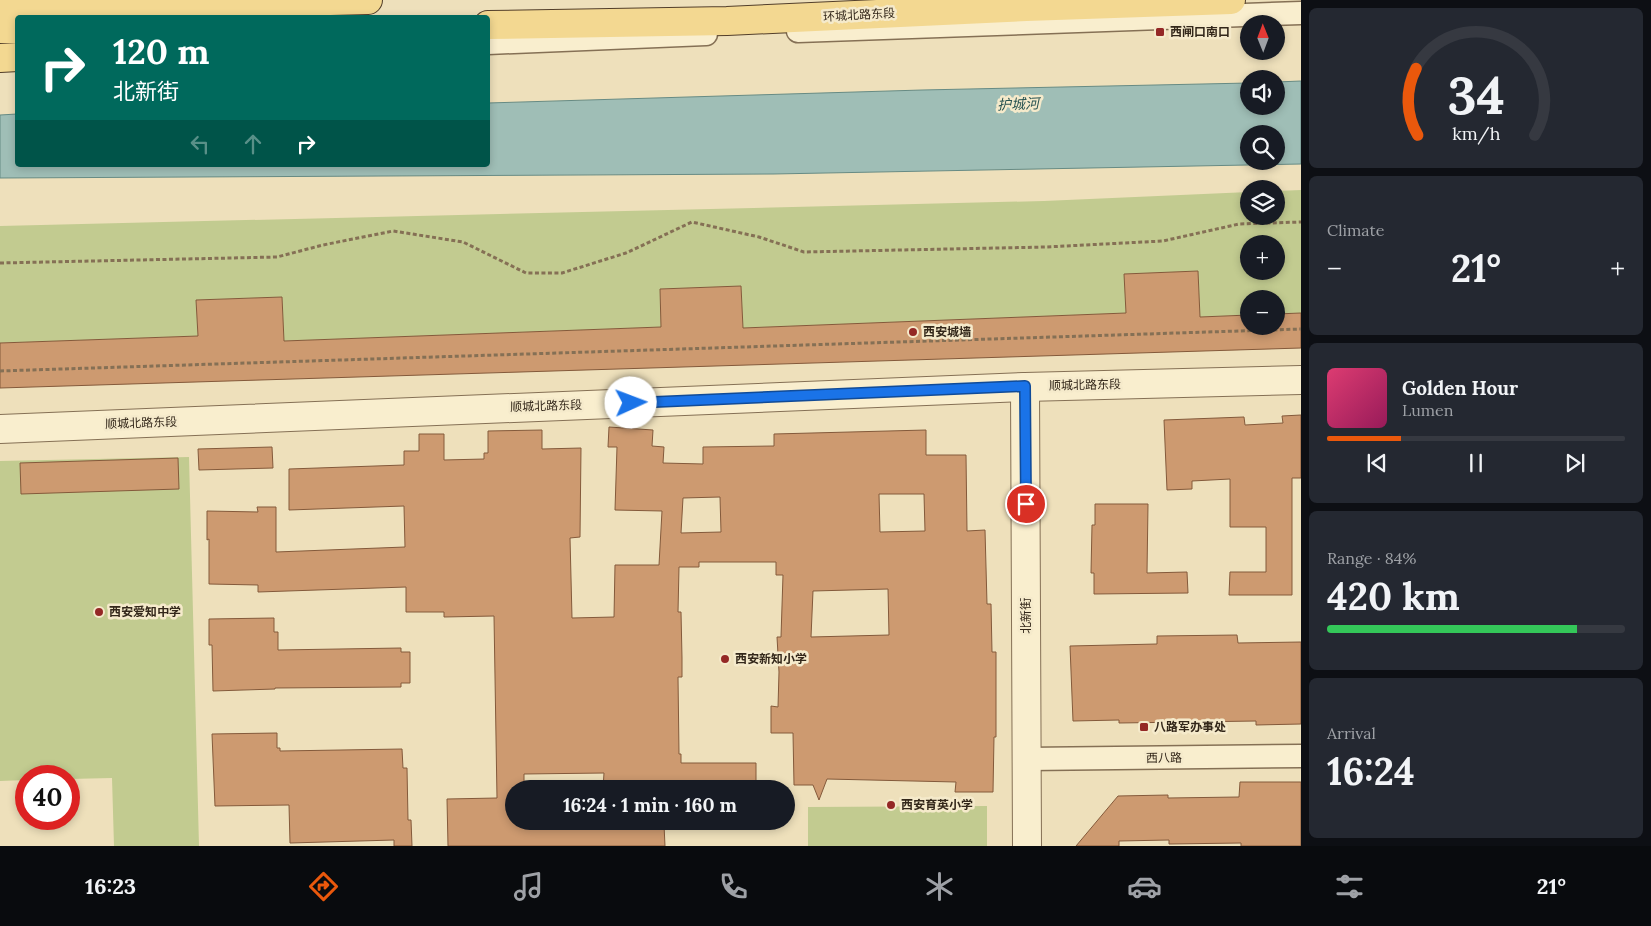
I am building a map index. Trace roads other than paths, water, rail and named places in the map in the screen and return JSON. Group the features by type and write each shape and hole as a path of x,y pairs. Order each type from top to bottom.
{"main road":[{"path":"0,1 368,0"},
{"name":"环城北路东段","path":"490,25 727,21 1026,7 1231,0"},
{"path":"0,29 15,29"},
{"path":"0,58 15,58"}],"street":[{"path":"490,42 1301,13"},
{"name":"顺城北路东段","path":"0,428 1025,386 1301,380"},
{"name":"北新街","path":"1025,386 1027,846"},
{"name":"西八路","path":"1027,760 1301,756"}],"water":[{"name":"护城河","path":"1301,81 1301,164 1285,164 1285,125 1240,125 1240,165 773,174 0,178 0,115 15,114 15,167 490,167 490,103 922,90 1240,83 1240,115 1285,115 1285,82"}],"place":[{"name":"西闸口南口","path":"1160,32"},
{"name":"西安城墙","path":"913,332"},
{"name":"西安爱知中学","path":"99,612"},
{"name":"西安新知小学","path":"725,659"},
{"name":"八路军办事处","path":"1144,727"},
{"name":"西安育英小学","path":"891,805"}]}
